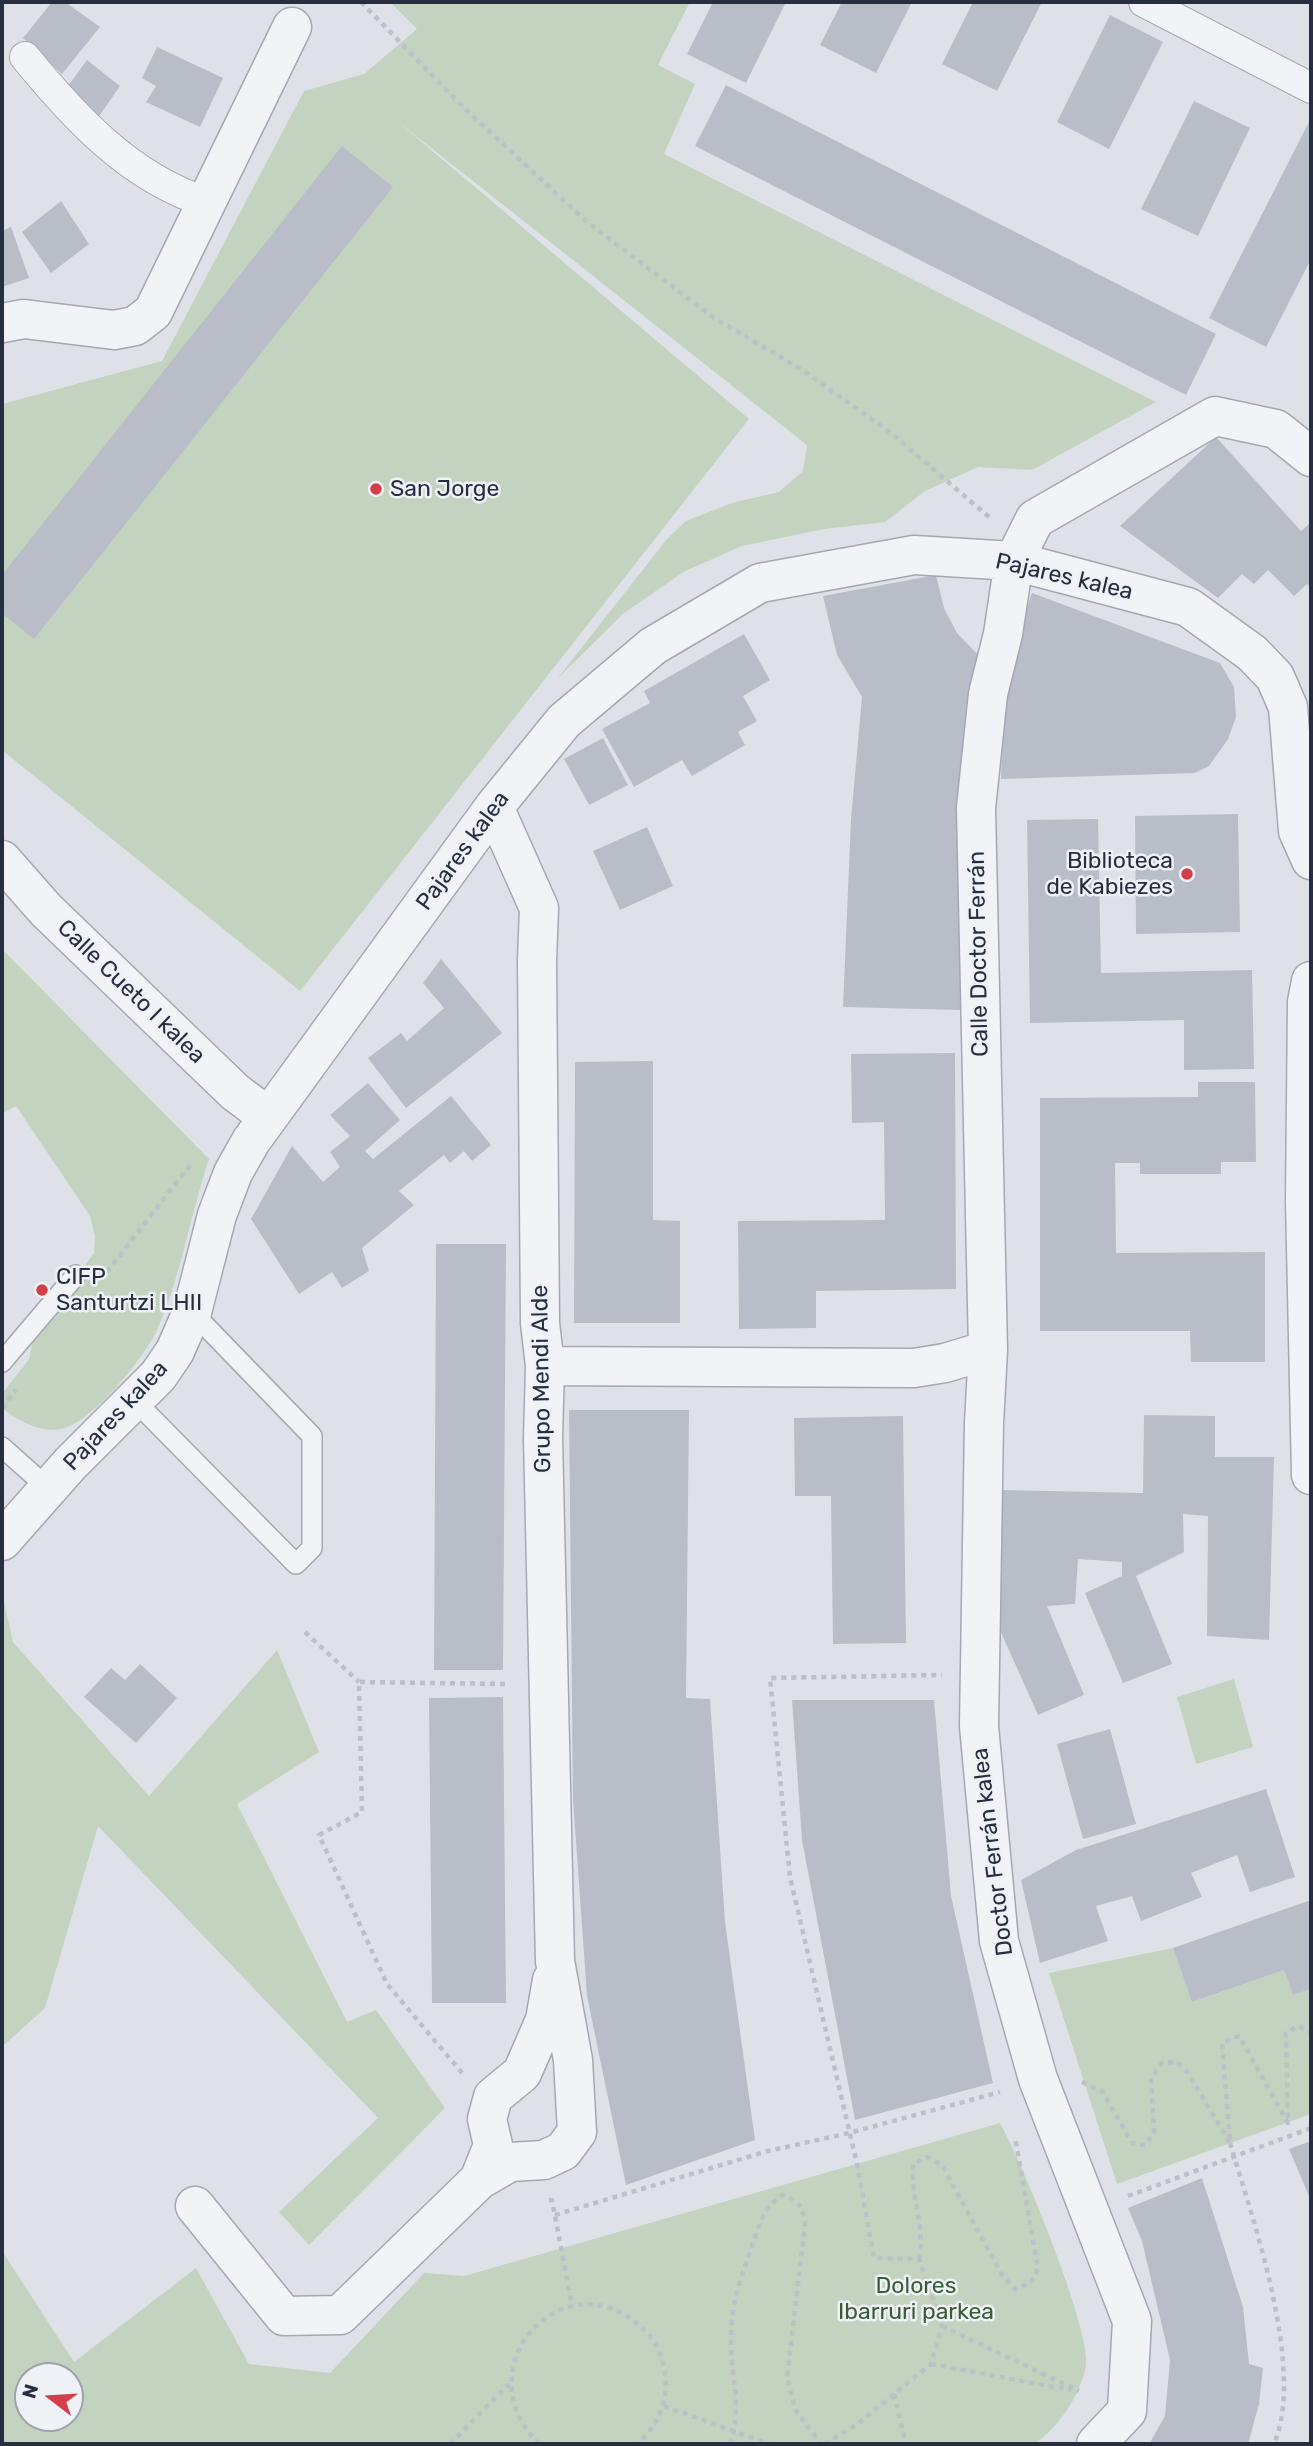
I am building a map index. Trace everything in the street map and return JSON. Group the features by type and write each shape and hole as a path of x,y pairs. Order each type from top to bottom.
{"street":[{"path":"1144,2 1311,88"},
{"path":"2,323 24,319 114,330 135,326 153,312 292,27"},
{"path":"25,57 55,94 106,146 180,194 206,202"},
{"name":"Calle Doctor Ferrán","path":"988,1350 976,808 988,694 1003,634 1014,561 1035,519 1216,416 1276,429 1311,457"},
{"name":"Pajares kalea","path":"2,1541 48,1488 158,1376 175,1351 192,1312 217,1215 233,1173 267,1116 494,807 564,721 653,646 760,583 914,555 1014,561 1188,607 1252,653 1275,677 1288,707 1298,831 1311,860"},
{"name":"Grupo Mendi Alde","path":"195,2206 284,2316 340,2315 479,2180 510,2162 544,2160 563,2151 577,2132 573,2060 555,1961 543,1438 545,1366 540,1309 537,961 539,908 494,807"},
{"name":"Calle Cueto I kalea","path":"2,860 46,910 235,1092 267,1116"},
{"path":"1311,981 1307,1002 1305,1200 1311,1475"},
{"path":"545,1366 914,1368 988,1350"},
{"name":"Doctor Ferrán kalea","path":"988,1350 984,1423 979,1726 999,1941 1038,2079 1132,2321 1127,2411 1096,2444"},
{"name":"Grupo Mendi Alde","path":"479,2180 493,2145 487,2119 493,2096 522,2073 545,2020 555,1961"}],"lane":[{"path":"2,1362 76,1275"},
{"path":"135,1401 296,1564 312,1548 312,1436 192,1312"},
{"path":"2,1447 48,1488"}],"path":[{"path":"361,2 464,108 586,221 714,318 801,369 891,433 990,518"},
{"path":"105,1275 199,1153"},
{"path":"2,1408 19,1386"},
{"path":"305,1632 359,1682 510,1684"},
{"path":"919,2259 874,2258 849,2133 790,1877 770,1678 980,1675"},
{"path":"359,1682 362,1812 319,1835 387,1984 470,2083"},
{"path":"1274,2444 1279,2434 1286,2383 1280,2328 1230,2143 1222,2043 1239,2036 1288,2123 1286,2033 1298,2026 1311,2032"},
{"path":"1084,2084 1103,2092 1132,2143 1144,2146 1154,2133 1151,2078 1163,2063 1177,2062 1188,2073 1230,2143"},
{"path":"555,2215 768,2151 849,2133 1013,2089"},
{"path":"1120,2199 1311,2128"},
{"path":"730,2444 735,2432 737,2394 731,2338 735,2293 763,2215 771,2202 783,2195 796,2199 804,2211 806,2224 786,2378 796,2411 823,2444 856,2425 931,2364 942,2326 919,2259 922,2245 911,2184 913,2164 927,2157 942,2165 1002,2275 1014,2289 1031,2283 1038,2269 1015,2151"},
{"path":"541,2201 552,2200 572,2306"},
{"path":"539,2444 525,2431 514,2409 509,2384 514,2358 527,2334 548,2316 572,2306 599,2306 624,2314 646,2330 660,2353 667,2379 664,2406 653,2428 638,2444"},
{"path":"931,2364 1079,2391 942,2326"},
{"path":"450,2444 509,2384"},
{"path":"894,2394 906,2444"},
{"path":"664,2406 769,2444"}],"green space":[{"name":"San Jorge","path":"390,2 690,2 658,65 695,84 664,154 1156,402 1032,470 978,467 925,491 885,522 824,529 742,546 685,571 624,613 557,679 667,539 686,521 732,503 779,492 803,471 807,445 397,121 749,419 300,991 2,750 2,404 162,361 304,91 364,74 417,29"},
{"path":"2,949 209,1159 172,1290 150,1343 103,1401 76,1423 57,1430 32,1426 16,1418 2,1408 2,1394 29,1359 34,1334 94,1253 95,1236 90,1216 16,1106 2,1114"},
{"path":"2,1593 13,1642 149,1796 277,1650 319,1752 237,1804 347,2022 376,2010 445,2108 309,2245 279,2212 378,2118 98,1826 45,2008 2,2047"},
{"path":"1234,1679 1253,1747 1196,1764 1177,1697"},
{"path":"1173,1948 1192,2002 1284,1970 1293,1995 1311,1989 1311,2114 1117,2184 1049,1973"},
{"name":"Dolores Ibarruri parkea","path":"1000,2123 1038,2206 1067,2282 1085,2346 1086,2365 1068,2409 1052,2429 1034,2444 2,2444 2,2251 74,2362 196,2268 249,2364 330,2373 424,2273 464,2276"}],"building":[{"path":"52,2 65,2 100,27 62,74 23,38"},
{"path":"713,2 786,2 746,83 687,54"},
{"path":"842,2 912,2 876,73 820,45"},
{"path":"973,2 1042,2 997,91 942,64"},
{"path":"1110,15 1163,42 1109,149 1057,122"},
{"path":"157,47 223,78 200,127 146,102 156,86 142,78"},
{"path":"87,60 120,86 95,122 65,90"},
{"path":"726,85 1216,334 1186,395 695,146"},
{"path":"1194,101 1250,128 1198,236 1141,209"},
{"path":"1311,118 1311,259 1266,347 1209,318"},
{"path":"342,146 393,187 34,639 2,613 2,575"},
{"path":"61,201 89,244 51,273 22,232"},
{"path":"11,227 29,278 2,287 2,231"},
{"path":"1216,437 1301,531 1311,522 1311,589 1307,584 1294,596 1268,570 1254,584 1242,574 1218,598 1120,526"},
{"path":"936,575 944,608 957,633 986,663 966,798 961,1010 843,1007 851,819 862,697 837,655 823,596"},
{"path":"1032,593 1220,663 1234,687 1236,717 1228,739 1209,766 1195,773 1001,779 1004,677"},
{"path":"744,634 770,680 743,696 757,721 738,732 745,745 692,776 682,760 634,787 602,729 650,703 644,691"},
{"path":"603,738 628,785 589,805 564,759"},
{"name":"Biblioteca de Kabiezes","path":"1238,814 1240,932 1136,934 1135,816"},
{"path":"1098,819 1101,973 1252,970 1254,1069 1184,1070 1184,1020 1030,1023 1027,820"},
{"path":"647,827 673,886 620,910 593,851"},
{"path":"441,959 502,1033 406,1108 368,1058 401,1033 407,1041 444,1008 423,983"},
{"path":"955,1053 956,1289 816,1291 816,1328 739,1329 738,1221 885,1220 884,1122 852,1123 851,1054"},
{"path":"653,1061 653,1220 680,1221 680,1323 574,1323 575,1062"},
{"path":"1198,1082 1255,1082 1256,1162 1221,1162 1221,1174 1140,1174 1140,1163 1115,1163 1116,1253 1265,1252 1265,1362 1191,1362 1190,1331 1040,1331 1040,1098 1198,1097"},
{"path":"368,1083 400,1120 365,1151 373,1159 451,1096 491,1145 472,1161 464,1151 450,1163 444,1155 399,1191 414,1205 362,1248 369,1271 342,1288 332,1272 299,1294 251,1219 292,1146 323,1182 340,1167 330,1152 350,1136 330,1115"},
{"path":"436,1244 506,1244 503,1670 434,1670"},
{"path":"569,1410 689,1410 686,1698 710,1699 725,1922 755,2140 626,2185 587,1996 573,1799"},
{"path":"1144,1415 1215,1416 1215,1457 1274,1457 1269,1640 1207,1636 1208,1516 1183,1514 1184,1552 1136,1576 1172,1664 1123,1683 1085,1593 1122,1576 1122,1562 1078,1559 1075,1604 1047,1606 1084,1695 1038,1715 996,1621 1002,1490 1143,1493"},
{"path":"903,1416 906,1643 833,1644 831,1496 795,1496 794,1418"},
{"path":"140,1664 177,1698 136,1743 84,1697 111,1668 125,1680"},
{"path":"503,1697 506,2003 432,2003 429,1698"},
{"path":"792,1700 934,1700 951,1896 993,2083 855,2120 802,1840"},
{"path":"1110,1729 1136,1824 1083,1839 1057,1744"},
{"path":"1266,1789 1295,1877 1250,1892 1237,1855 1191,1873 1202,1897 1141,1921 1132,1896 1096,1906 1108,1941 1040,1963 1021,1880 1076,1850"},
{"path":"1311,1900 1311,1989 1293,1995 1284,1970 1192,2002 1173,1948"},
{"path":"1311,2141 1311,2201 1289,2149"},
{"path":"1202,2178 1243,2307 1249,2364 1263,2368 1259,2404 1248,2444 1149,2444 1165,2416 1170,2360 1142,2241 1128,2208"}],"place":[{"name":"San Jorge","path":"376,489"},
{"name":"Biblioteca de Kabiezes","path":"1187,874"},
{"name":"CIFP Santurtzi LHII","path":"42,1290"}]}
